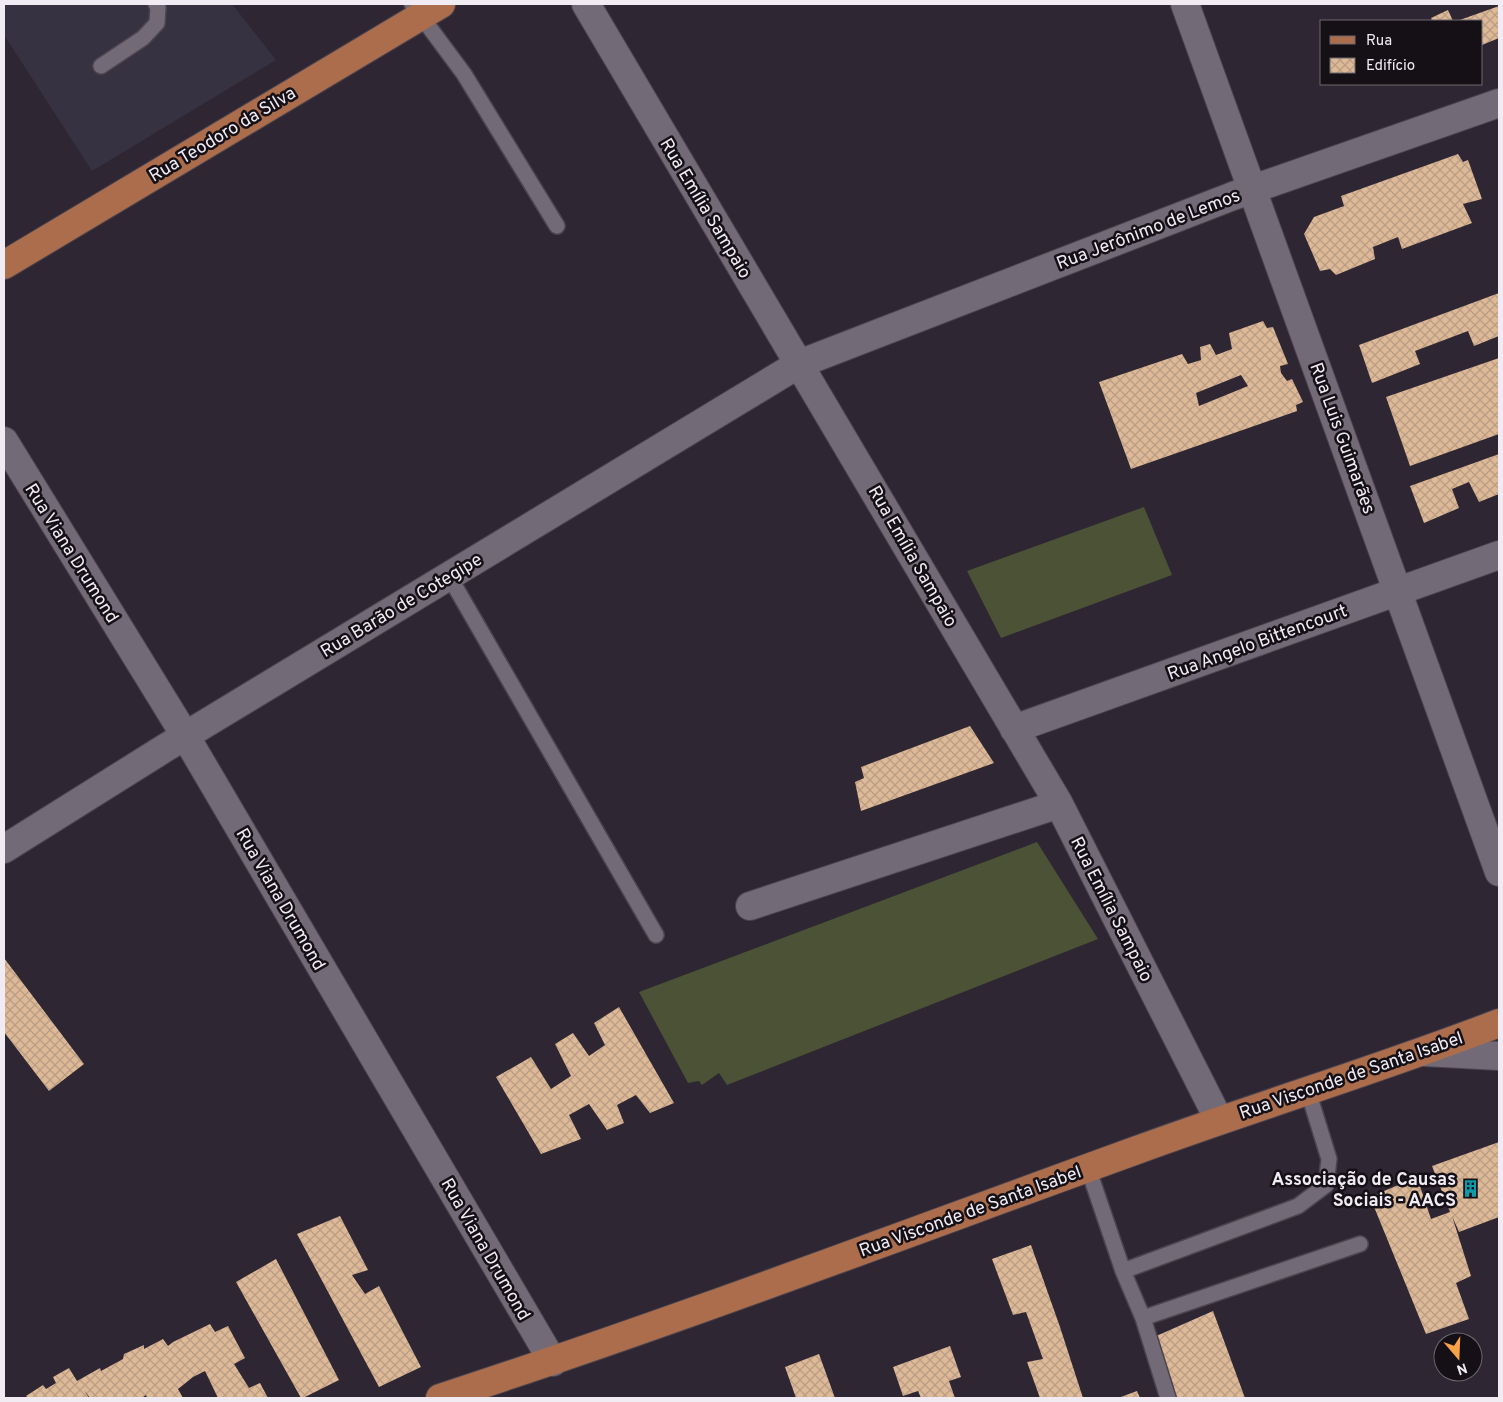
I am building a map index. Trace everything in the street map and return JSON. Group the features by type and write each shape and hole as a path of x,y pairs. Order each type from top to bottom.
{"main road":[{"name":"Rua Teodoro da Silva","path":"4,265 425,8"},
{"name":"Rua Visconde de Santa Isabel","path":"440,1398 553,1362 1219,1120 1424,1052 1499,1023"}],"street":[{"name":"Rua Emília Sampaio","path":"586,4 1059,804 1219,1120"},
{"name":"Rua Luis Guimarães","path":"1185,4 1399,591 1499,872"},
{"name":"Rua Jerônimo de Lemos","path":"799,364 1253,190 1499,103"},
{"name":"Rua Barão de Cotegipe","path":"4,849 186,736 799,364"},
{"name":"Rua Viana Drumond","path":"4,441 186,736 553,1362"},
{"name":"Rua Angelo Bittencourt","path":"1014,729 1499,555"},
{"path":"750,906 1059,804"},
{"path":"1424,1052 1499,1056"}],"lane":[{"path":"101,66 143,38 157,23 158,8 156,4"},
{"path":"425,8 558,226"},
{"path":"449,576 656,935"},
{"path":"1123,1272 1298,1206 1326,1185 1330,1159 1308,1090"},
{"path":"1088,1168 1123,1272 1142,1318 1168,1398"},
{"path":"1142,1318 1360,1244"}],"shaded area":[{"path":"4,4 232,4 276,60 92,171 4,35"}],"green space":[{"path":"1144,507 1172,575 1001,638 967,571"},
{"path":"1037,842 1098,939 727,1085 719,1073 702,1085 699,1081 688,1083 639,992"}],"building":[{"path":"1499,6 1499,38 1483,45 1483,20 1460,20"},
{"path":"1448,10 1453,20 1432,20 1431,18"},
{"path":"1458,154 1463,162 1468,160 1482,199 1463,204 1472,223 1402,249 1398,237 1373,247 1375,259 1336,275 1330,269 1320,271 1304,234 1314,217 1344,206 1341,196"},
{"path":"1499,293 1499,336 1474,346 1468,331 1415,351 1420,364 1372,383 1359,345"},
{"path":"1263,321 1267,328 1273,327 1288,364 1280,366 1281,373 1287,381 1292,379 1303,402 1296,405 1297,411 1131,469 1099,382 1182,354 1188,364 1201,360 1200,347 1210,344 1216,355 1232,349 1229,333","holes":["1241,375 1248,386 1199,406 1196,393"]},
{"path":"1499,358 1499,434 1410,466 1386,397"},
{"path":"1499,454 1499,494 1479,502 1469,482 1452,489 1459,508 1424,523 1410,486"},
{"path":"970,726 994,763 861,811 855,782 864,778 861,767"},
{"path":"4,958 84,1064 49,1091 4,1032"},
{"path":"619,1007 674,1103 650,1113 636,1095 617,1105 624,1123 607,1130 589,1104 569,1115 581,1139 541,1154 496,1077 531,1057 551,1089 571,1076 555,1044 573,1033 589,1056 605,1045 594,1023"},
{"path":"1499,1142 1499,1217 1459,1232 1452,1216 1471,1276 1456,1283 1469,1319 1426,1334 1370,1197 1417,1177 1431,1219 1450,1212 1432,1166"},
{"path":"340,1216 368,1270 352,1275 365,1294 379,1286 421,1367 379,1387 297,1234"},
{"path":"1031,1245 1083,1398 1040,1398 1027,1362 1043,1359 1026,1312 1013,1315 992,1259"},
{"path":"276,1259 339,1380 303,1398 301,1398 236,1282"},
{"path":"1213,1311 1245,1398 1177,1398 1154,1337"},
{"path":"210,1324 215,1332 228,1326 245,1358 234,1364 249,1388 260,1383 268,1398 218,1398 205,1371 193,1377 178,1389 183,1398 147,1398 146,1395 142,1398 90,1398 84,1390 89,1398 28,1398 26,1396 43,1385 46,1389 56,1383 53,1377 69,1368 77,1381 100,1368 101,1371 123,1359 124,1354 144,1345 144,1349 163,1339 168,1346"},
{"path":"950,1346 961,1377 949,1381 955,1398 921,1398 918,1391 903,1396 893,1367"},
{"path":"819,1354 835,1398 796,1398 785,1367"},
{"path":"1137,1391 1140,1398 1118,1398"}],"place":[{"name":"Associação de Causas Sociais - AACS","path":"1470,1189"}]}
